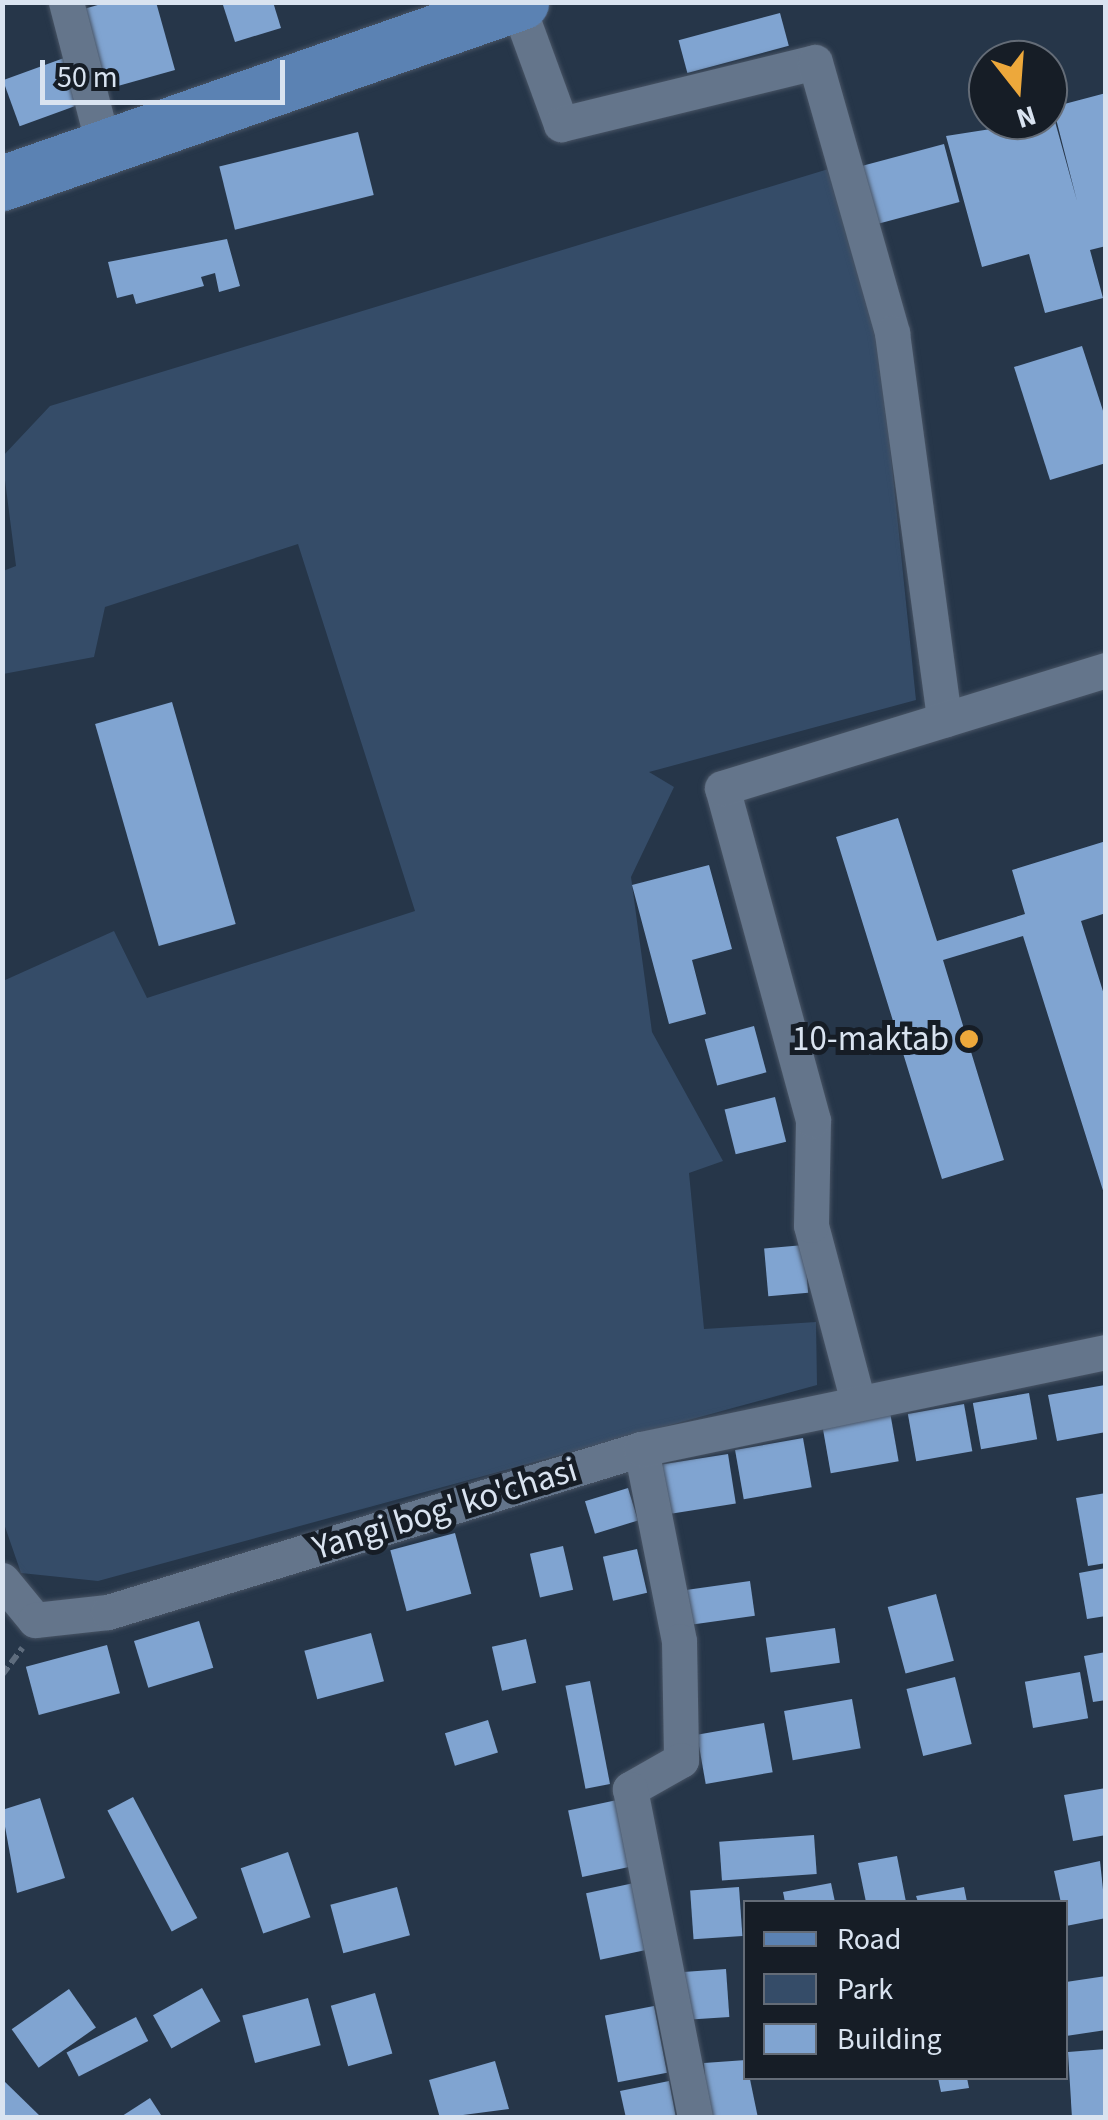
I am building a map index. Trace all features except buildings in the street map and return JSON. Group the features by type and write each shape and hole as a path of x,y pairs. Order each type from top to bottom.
{"main road":[{"path":"400,45 472,2"},
{"path":"2,183 519,3"}],"street":[{"path":"66,2 104,148"},
{"path":"519,3 560,124 815,62 892,333 944,720"},
{"path":"858,1402 812,1226 813,1120 722,788 1106,670"},
{"name":"Yangi bog' ko'chasi","path":"2,1580 35,1620 108,1612 641,1449 1106,1352"},
{"path":"641,1449 672,1589 681,1760 630,1789 695,2118"}],"green space":[{"path":"835,167 879,339 916,700 649,772 674,787 631,877 652,1032 723,1161 689,1173 704,1329 816,1322 817,1385 98,1581 21,1573 2,1518 3,981 114,931 147,998 415,911 298,544 105,607 94,657 3,674 3,571 16,566 2,457 50,406"}],"place":[{"name":"10-maktab","path":"969,1039"}]}
